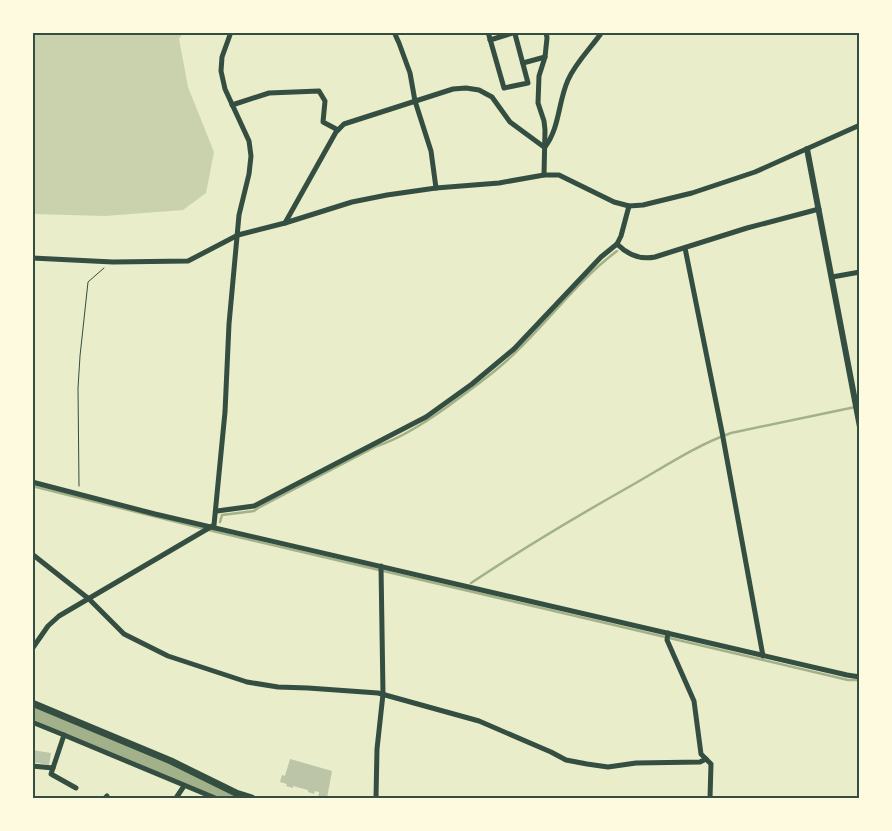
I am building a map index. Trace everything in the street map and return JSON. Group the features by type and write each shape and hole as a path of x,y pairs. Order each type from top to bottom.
{"main road":[{"path":"32,703 170,761 236,793 252,798"}],"street":[{"path":"32,649 48,626 59,616 214,525 217,511 225,412 229,324 239,215 250,174 251,156 249,141 225,89 222,71 222,57 231,32"},
{"path":"394,32 410,73 415,100 431,150 436,188"},
{"path":"488,32 490,40 504,88 528,83 516,33 490,40"},
{"path":"544,175 544,121 538,103 539,76 548,38 546,32"},
{"path":"544,147 552,136 567,81 578,62 602,32"},
{"path":"523,63 545,57"},
{"path":"286,223 338,130 344,124 415,100 453,89 479,90 492,97 510,122 544,147"},
{"path":"232,105 269,93 319,91 325,101 323,122 338,130"},
{"path":"32,258 113,262 188,261 238,235 286,223 352,202 436,188 499,183 544,175 559,176 614,202 629,206 652,203 692,193 755,172 860,125"},
{"path":"807,149 860,426"},
{"path":"217,511 254,506 426,417 472,384 514,349 601,257 617,244 629,206"},
{"path":"617,244 623,250 644,259 818,209"},
{"path":"685,248 722,432 763,656"},
{"path":"832,277 860,272"},
{"path":"32,482 380,569 667,636 860,677"},
{"path":"32,554 88,599 124,634 168,656 247,682 270,686 383,694 412,704 479,721 566,760 586,764 608,767 636,762 700,762 706,759"},
{"path":"376,798 377,749 383,694 380,569"},
{"path":"667,636 694,701 701,754 711,764 710,798"},
{"path":"32,722 215,798"},
{"path":"64,735 51,774 76,788"},
{"path":"32,766 53,768"},
{"path":"176,798 184,786"}],"path":[{"path":"79,493 78,388 88,282 113,262"}],"green space":[{"path":"33,32 183,33 179,39 188,87 214,152 206,193 183,210 105,216 33,214"}],"building":[{"path":"32,750 51,753 49,765 32,762"},
{"path":"290,759 332,771 327,798 318,798 319,792 315,791 314,794 308,792 308,790 286,786 287,784 280,782 282,775 285,776"}],"waterway":[{"path":"220,522 222,515 254,511 377,446 405,434 439,413 513,355 579,285 617,251"},
{"path":"471,583 587,511 678,458 717,438 731,433 860,406"},
{"path":"32,486 217,532 848,680 860,680"},
{"path":"32,711 138,755 234,798"}]}
